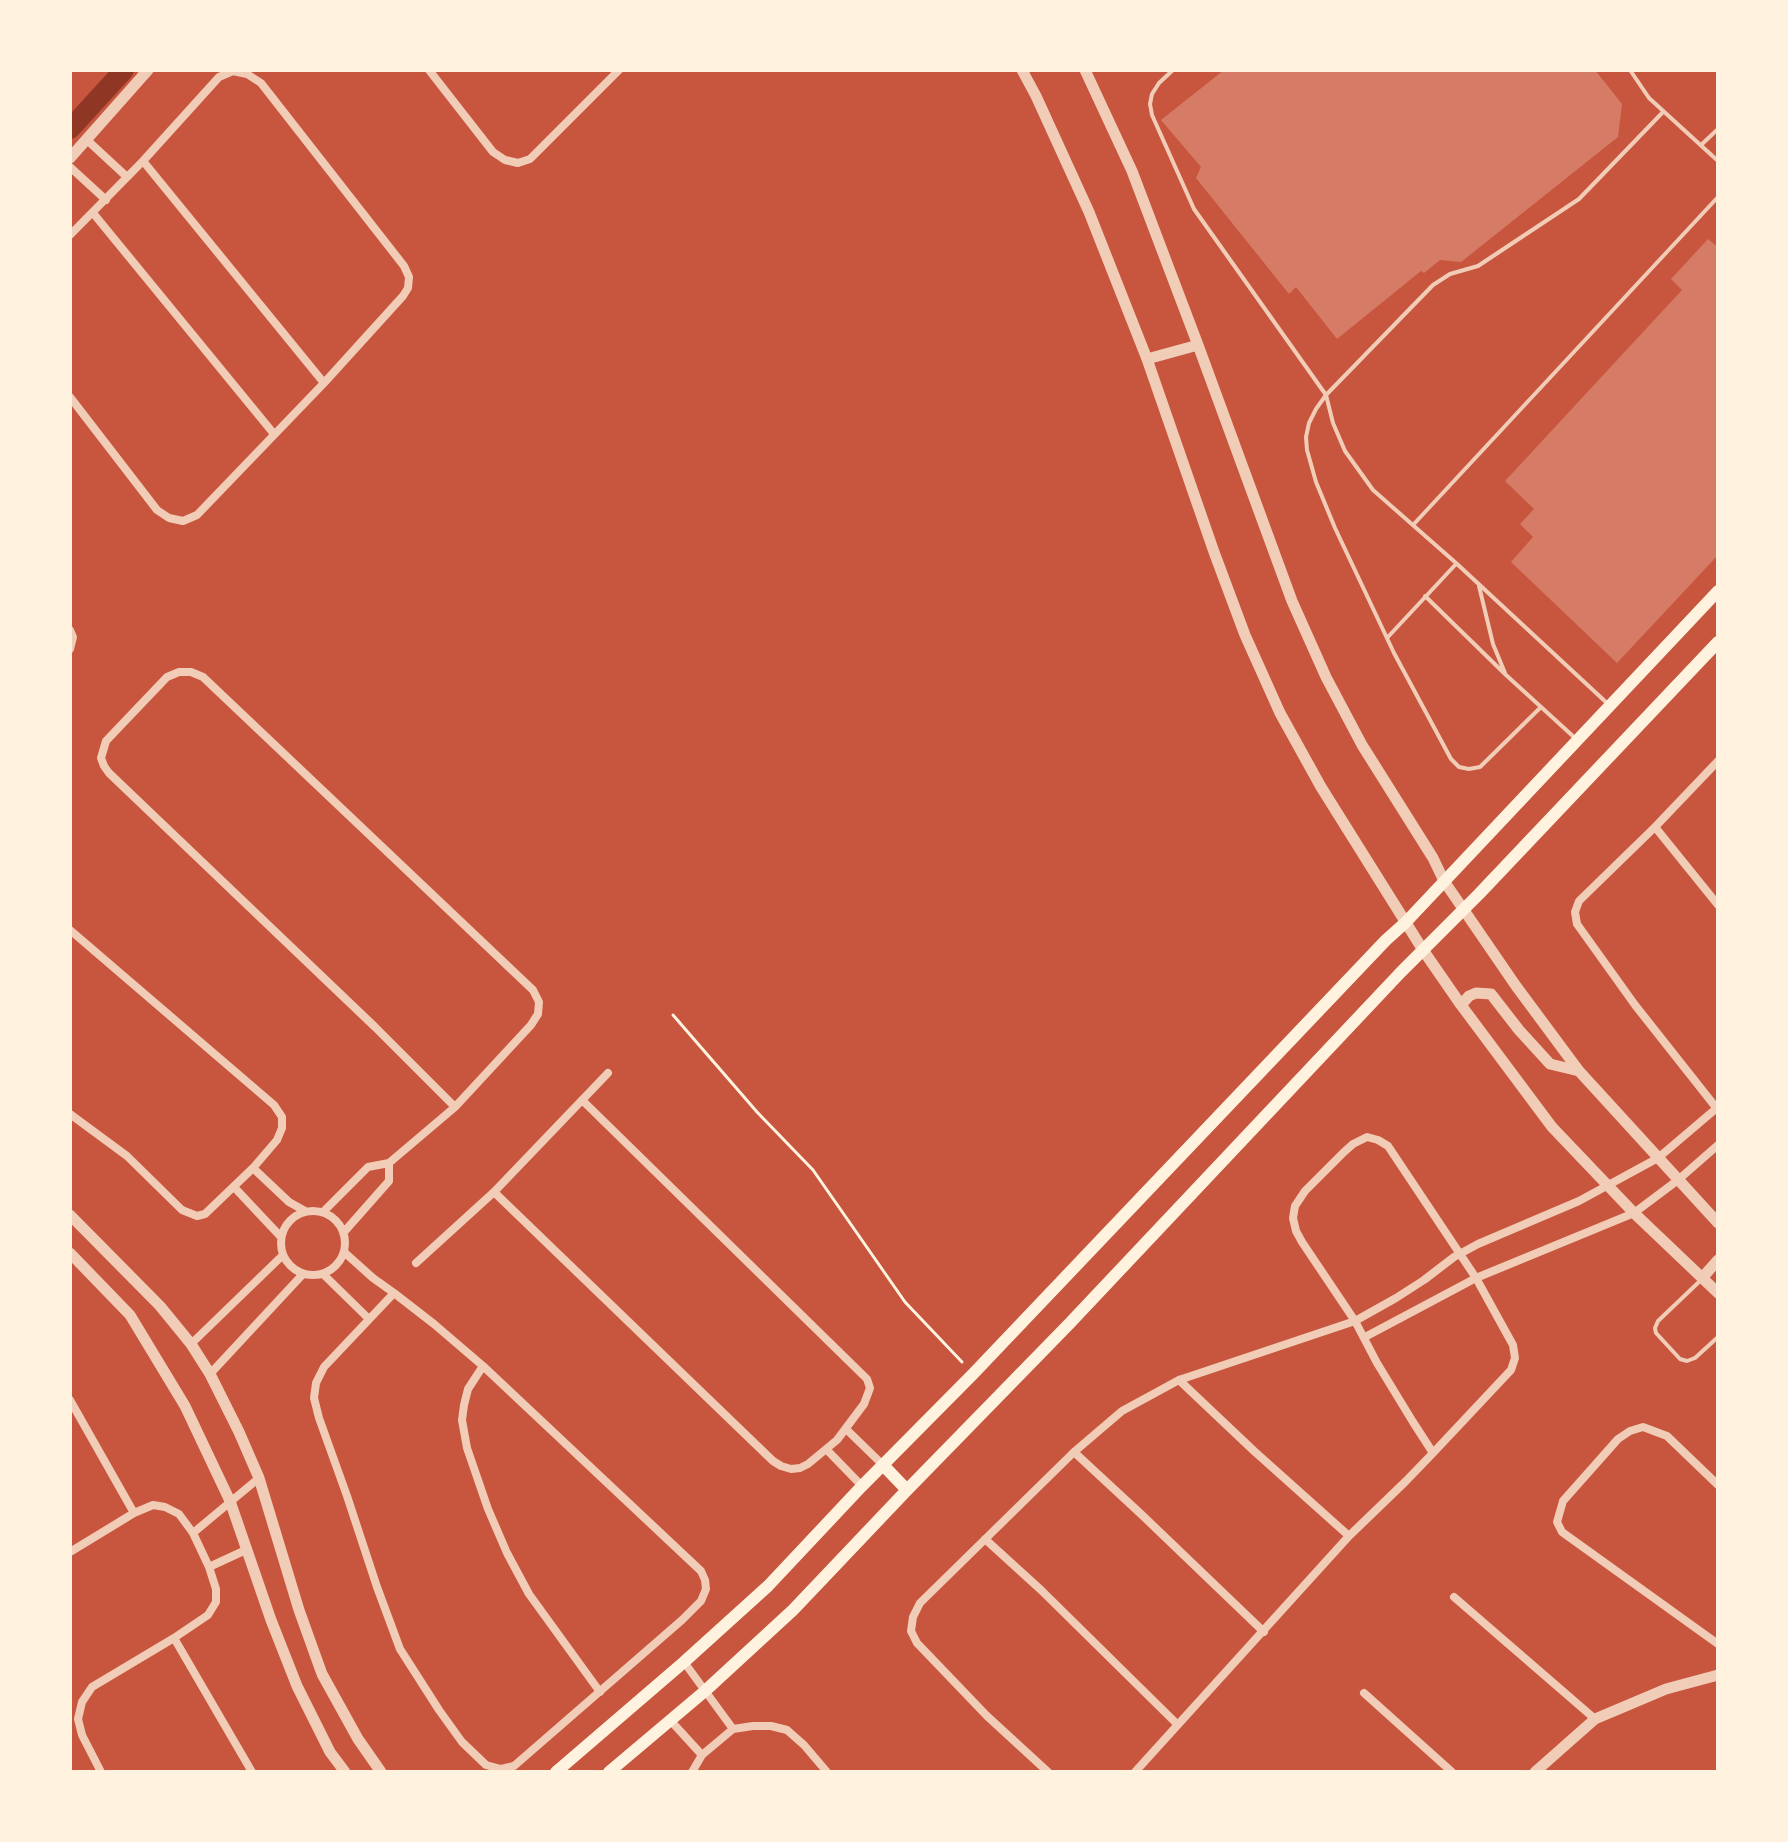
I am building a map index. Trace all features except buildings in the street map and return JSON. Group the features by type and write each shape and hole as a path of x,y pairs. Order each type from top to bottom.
{"main road":[{"path":"558,1771 768,1586 1405,923 1718,591"},
{"path":"609,1772 705,1691 793,1610 1718,642"},
{"path":"883,1465 907,1490"}],"street":[{"path":"70,158 148,70"},
{"path":"429,70 493,152 505,160 518,163 530,159 619,70"},
{"path":"601,70 609,80"},
{"path":"1022,70 1089,212 1147,359 1245,635 1280,713 1321,787 1423,950 1552,1127 1608,1187 1718,1293"},
{"path":"1085,70 1132,171 1292,601 1326,677 1362,745 1433,858 1444,881 1579,1071 1718,1223"},
{"path":"70,235 219,77 233,71 247,74 261,83 404,266 409,277 403,296 324,383 197,515 183,521 169,518 157,510 70,397"},
{"path":"87,140 127,177"},
{"path":"143,161 324,383"},
{"path":"70,167 106,200"},
{"path":"93,213 274,434"},
{"path":"1147,359 1198,345"},
{"path":"70,630 73,637 70,649"},
{"path":"323,1212 368,1167 389,1163 455,1107 531,1025 538,1014 539,1002 533,990 203,677 191,672 179,672 167,677 106,741 101,758 109,773 455,1107"},
{"path":"1048,1772 987,1716 917,1643 911,1631 920,1603 1074,1452 1122,1411 1179,1380 1355,1321 1396,1298 1460,1254 1608,1187 1658,1158 1717,1108 1618,982 1577,924 1575,912 1579,901 1718,761"},
{"path":"1655,827 1718,905"},
{"path":"70,930 274,1105 282,1117 282,1128 277,1140 253,1168 205,1214 197,1216 182,1210 127,1156 70,1114"},
{"path":"1461,1005 1476,993 1491,994 1550,1064 1579,1071"},
{"path":"416,1263 494,1192 608,1073"},
{"path":"494,1192 773,1461 791,1469 800,1468 837,1440 868,1395 870,1388 867,1379 582,1100"},
{"path":"1135,1772 1349,1536 1433,1453 1511,1370 1515,1358 1513,1345 1476,1278 1388,1146 1367,1137 1353,1144 1305,1191 1295,1206 1293,1218 1302,1242 1365,1337 1391,1387 1433,1453"},
{"path":"1365,1337 1476,1278 1634,1213 1718,1145"},
{"path":"344,1232 389,1181 389,1163"},
{"path":"253,1168 289,1202 305,1211 323,1212 339,1223 346,1242 344,1252 340,1262 323,1274 313,1276 294,1270 283,1255 281,1237 289,1221 305,1211"},
{"path":"234,1187 281,1237"},
{"path":"70,1215 160,1306 191,1344 210,1374 259,1478 322,1674 358,1739 381,1772"},
{"path":"344,1252 373,1278 394,1293 434,1324 483,1366 701,1571 705,1580 706,1589 701,1601 682,1620 514,1766 501,1769 486,1765 462,1742 400,1649 319,1418 314,1398 316,1383 324,1367 394,1293"},
{"path":"70,1253 130,1315 185,1406 230,1501 297,1686 330,1752 345,1772"},
{"path":"191,1344 283,1255"},
{"path":"1702,1278 1718,1260"},
{"path":"210,1374 303,1274"},
{"path":"323,1274 368,1318"},
{"path":"483,1366 468,1389 462,1420 467,1448 488,1509 529,1594 600,1692"},
{"path":"1179,1380 1349,1536"},
{"path":"70,1400 134,1513"},
{"path":"1718,1485 1667,1436 1643,1427 1618,1439 1563,1501 1557,1522 1562,1532 1718,1644"},
{"path":"846,1429 883,1465"},
{"path":"827,1450 862,1486"},
{"path":"1074,1452 1264,1632"},
{"path":"193,1533 259,1478"},
{"path":"70,1552 134,1513 153,1505 165,1507 179,1514 193,1533 216,1589 216,1602 208,1615 92,1687 82,1702 78,1719 82,1735 101,1772"},
{"path":"985,1539 1177,1724"},
{"path":"209,1567 248,1549"},
{"path":"1454,1597 1595,1719"},
{"path":"174,1638 252,1772"},
{"path":"684,1662 733,1729"},
{"path":"1543,1769 1595,1719 1666,1689 1718,1675"},
{"path":"1364,1693 1452,1772"},
{"path":"670,1720 702,1755"},
{"path":"692,1772 702,1755 733,1729 771,1726 787,1730 827,1772"}],"lane":[{"path":"1173,70 1159,83 1150,104 1152,115 1194,209 1326,395 1345,451 1373,490 1610,705"},
{"path":"1630,70 1649,98 1718,161"},
{"path":"1541,707 1480,767 1459,767 1451,759 1387,638 1335,528 1316,482 1306,437 1309,423 1326,395 1433,285 1450,274 1478,266 1579,199 1663,112"},
{"path":"1701,145 1718,129"},
{"path":"1413,525 1718,197"},
{"path":"1387,638 1456,563"},
{"path":"1478,583 1493,644 1506,675"},
{"path":"1425,596 1577,740"},
{"path":"1702,1278 1658,1321 1656,1333 1680,1359 1687,1361 1695,1358 1718,1337"}],"path":[{"path":"673,1015 757,1112 813,1170 905,1302 973,1374"}],"waterway":[{"path":"70,129 124,70"}]}
